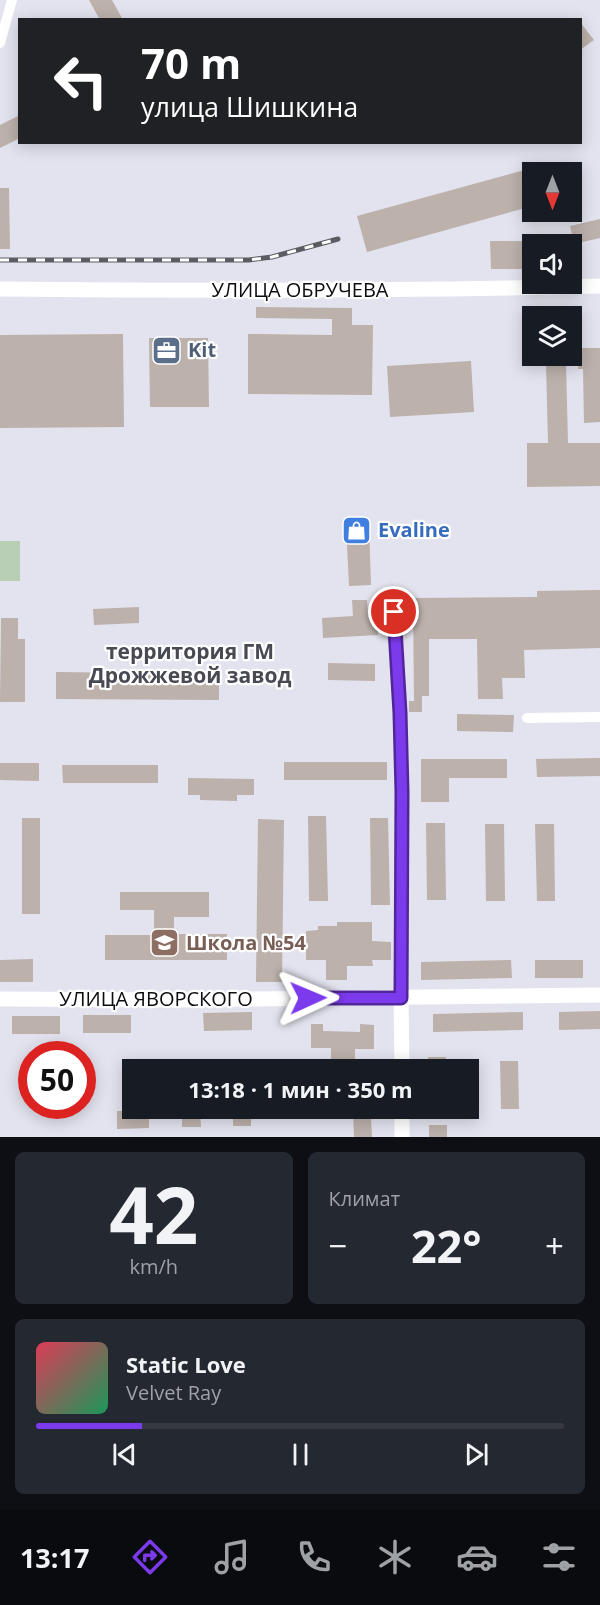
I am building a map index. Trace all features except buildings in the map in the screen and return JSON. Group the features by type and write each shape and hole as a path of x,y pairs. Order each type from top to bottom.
{"main road":[{"name":"УЛИЦА ОБРУЧЕВА","path":"0,289 413,290 600,286"},
{"name":"УЛИЦА ЯВОРСКОГО","path":"0,999 180,1000 600,995"},
{"path":"401,998 402,1059"},
{"path":"402,1119 402,1137"}],"street":[{"path":"0,43 12,0"},
{"path":"394,612 402,801 401,998"},
{"path":"527,718 600,717"}],"green space":[{"path":"0,541 20,541 20,581 0,581"}],"railway":[{"path":"0,260 249,260 272,257 338,239"}],"place":[{"name":"Kit","path":"167,350"},
{"name":"Evaline","path":"357,530"},
{"name":"Школа №54","path":"165,943"}],"district":[{"name":"территория ГМ Дрожжевой завод","path":"190,664"}],"route":[{"path":"308,998 401,998 402,792 394,612"}]}
